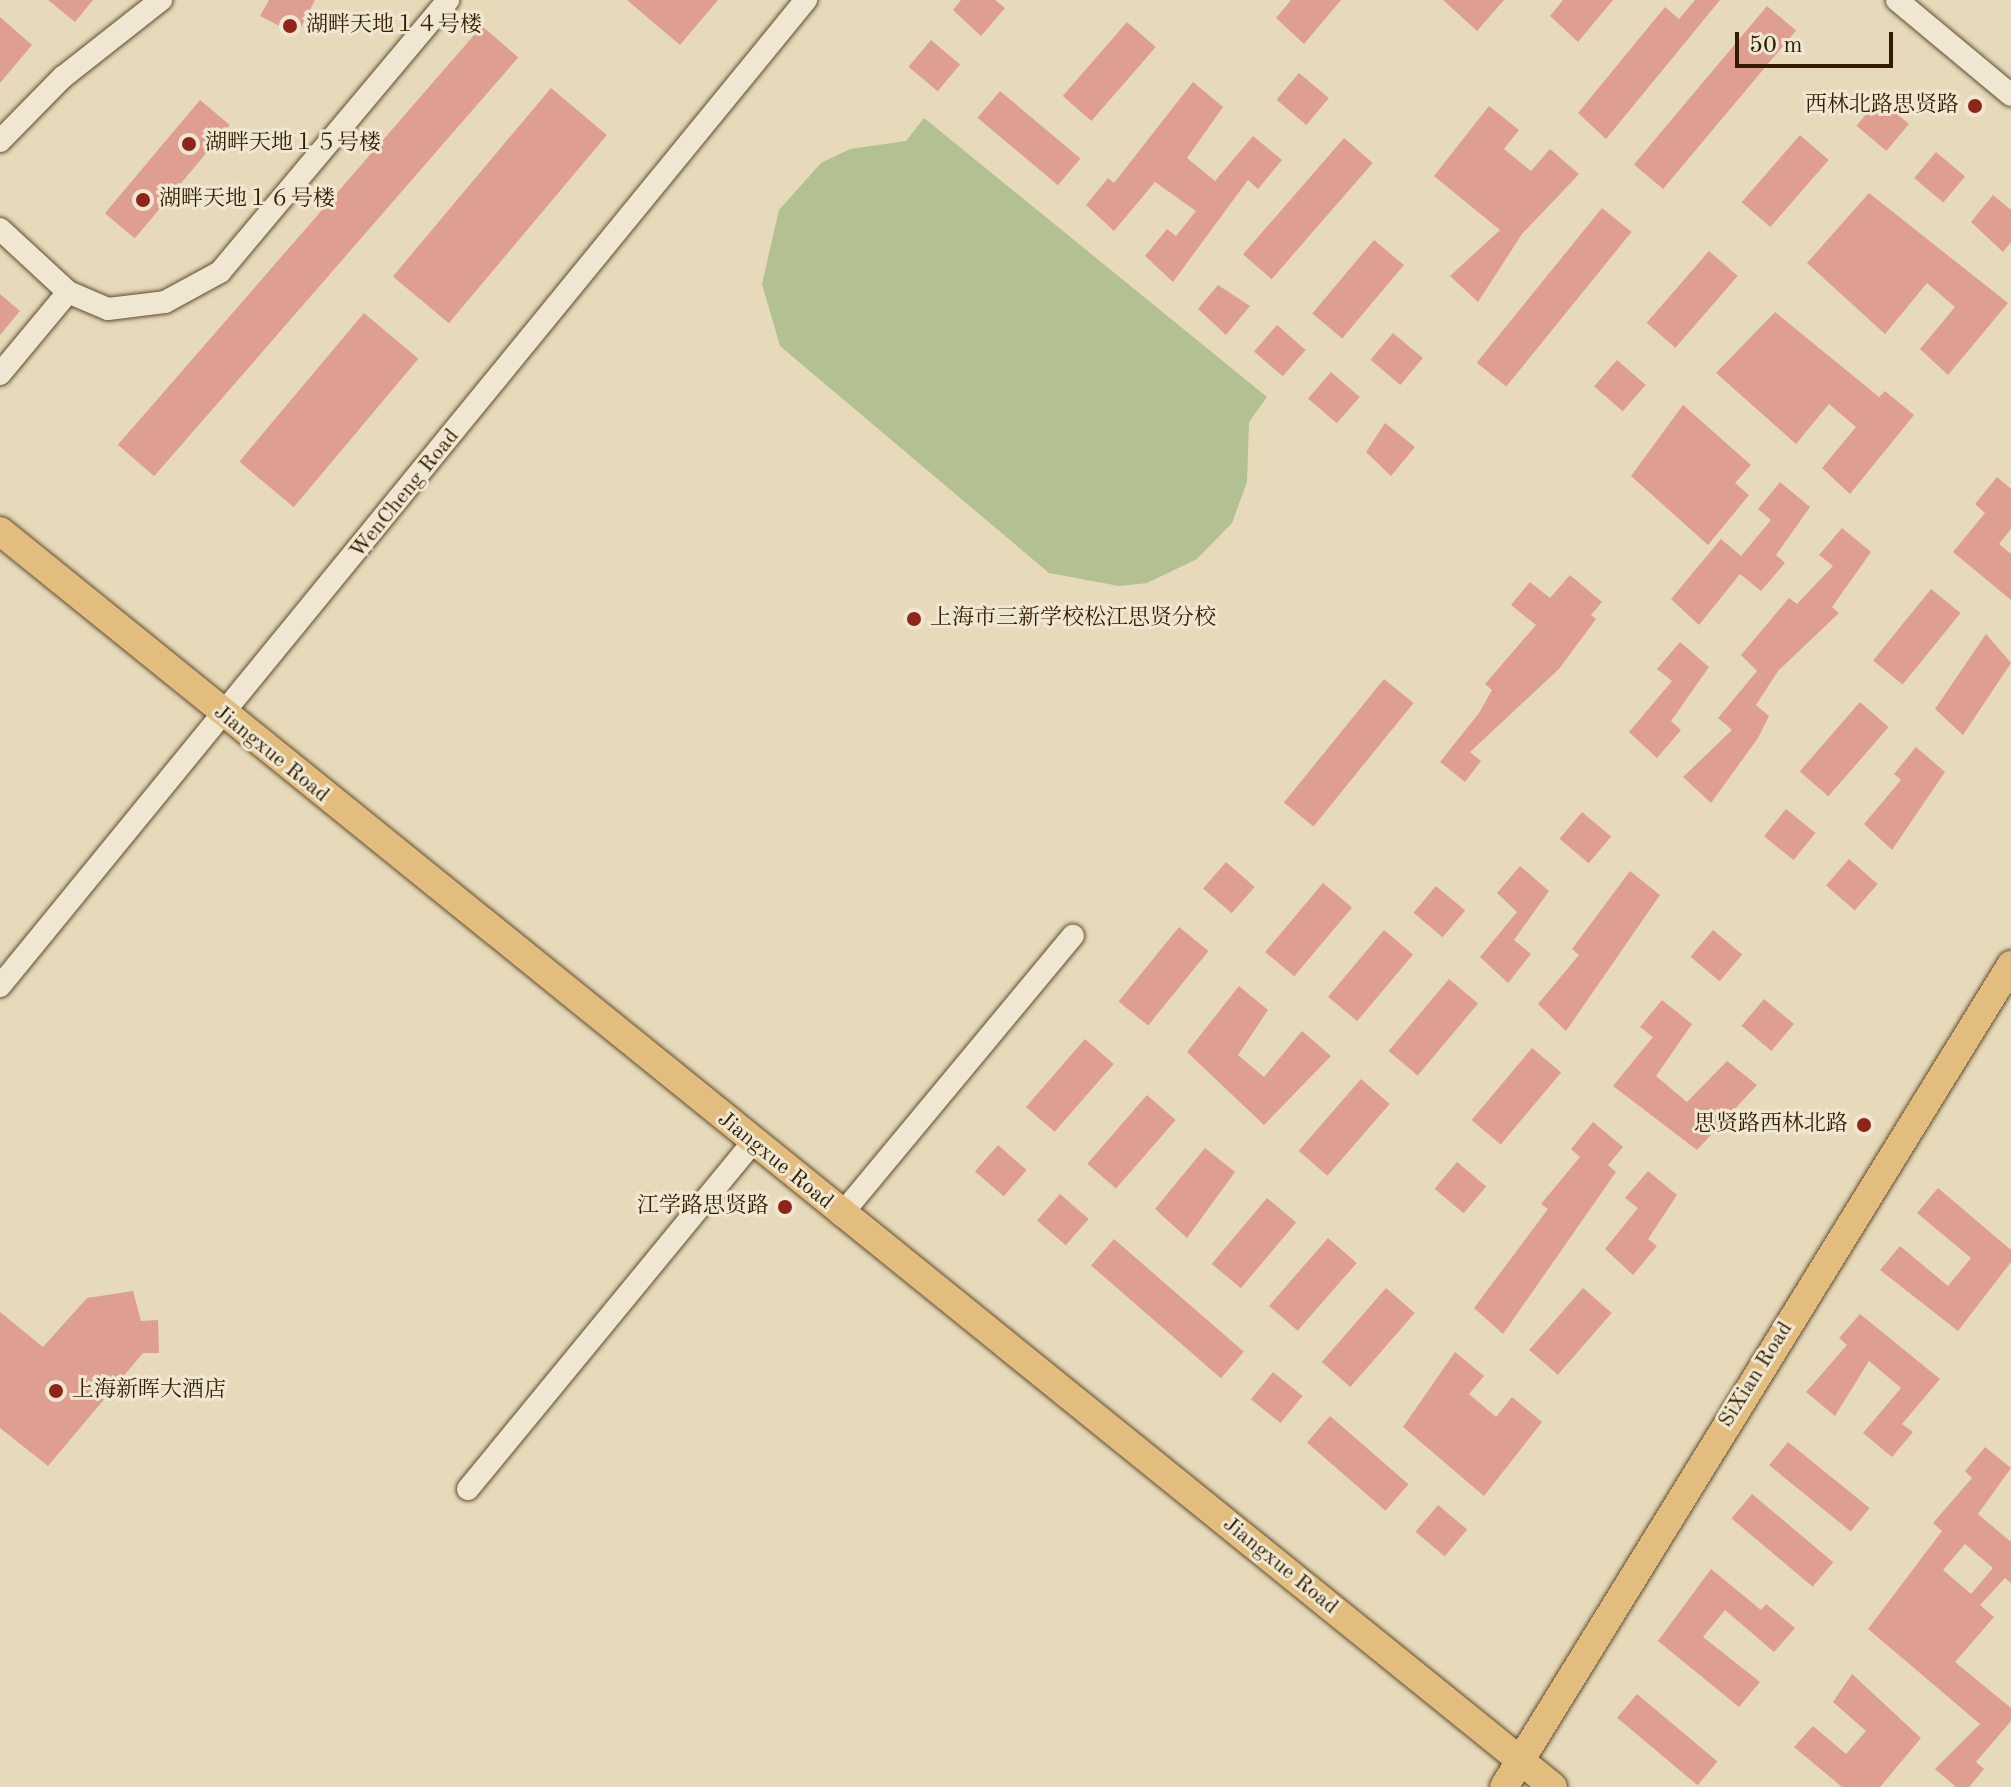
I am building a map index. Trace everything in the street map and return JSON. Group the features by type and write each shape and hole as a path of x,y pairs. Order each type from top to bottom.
{"main road":[{"name":"Jiangxue Road","path":"0,531 224,717 1553,1787"},
{"name":"SiXian Road","path":"1504,1787 2011,965"}],"street":[{"path":"0,141 63,77 161,0"},
{"path":"0,229 68,292 108,309 165,302 220,272 448,0"},
{"name":"WenCheng Road","path":"3,977 224,717 806,0"},
{"path":"1897,0 2011,95"},
{"path":"0,374 68,292"},
{"path":"841,1215 1073,936"},
{"path":"468,1489 752,1143"}],"green space":[{"path":"924,118 1267,397 1249,422 1247,482 1232,523 1197,559 1147,583 1119,586 1049,573 780,346 762,284 779,210 821,163 850,149 906,141"}],"building":[{"path":"48,0 93,0 75,22"},
{"name":"湖畔天地１４号楼","path":"269,0 315,0 297,35 260,16"},
{"path":"627,0 718,0 680,45"},
{"path":"961,0 995,0 1005,8 981,36 953,10"},
{"path":"1291,0 1341,0 1304,44 1276,18"},
{"path":"1443,0 1504,0 1477,31"},
{"path":"1563,0 1613,0 1578,42 1550,16"},
{"path":"1695,0 1720,0 1606,139 1578,113 1665,7 1679,19"},
{"path":"1767,6 1796,30 1663,189 1634,165"},
{"path":"0,17 32,45 0,83"},
{"path":"1127,22 1156,47 1091,121 1063,96"},
{"path":"482,26 518,57 154,476 118,445"},
{"path":"931,40 960,64 938,91 909,67"},
{"path":"1299,73 1329,98 1306,125 1277,100"},
{"path":"1193,82 1223,107 1187,158 1215,181 1253,136 1282,160 1258,189 1248,180 1173,282 1145,256 1167,229 1176,236 1196,211 1155,182 1114,231 1086,205 1108,178 1114,183"},
{"path":"551,88 607,135 449,323 393,276"},
{"path":"1000,91 1080,158 1058,185 978,118"},
{"path":"1879,99 1909,124 1886,151 1857,126"},
{"path":"200,100 230,125 135,238 105,213"},
{"path":"1489,106 1519,130 1504,149 1531,171 1550,149 1579,174 1522,234 1478,302 1450,276 1500,230 1434,176"},
{"path":"1800,135 1829,160 1770,227 1742,202"},
{"path":"1344,138 1373,163 1272,279 1243,254"},
{"path":"1936,152 1965,176 1943,202 1914,178"},
{"path":"1869,193 2008,303 1948,375 1920,349 1955,307 1927,283 1885,334 1807,263"},
{"path":"1993,195 2011,210 2011,242 2003,252 1971,222"},
{"path":"1602,208 1632,232 1506,387 1477,363"},
{"path":"1374,240 1404,265 1342,339 1312,314"},
{"path":"1709,251 1738,276 1675,348 1647,323"},
{"path":"1218,285 1250,306 1226,335 1198,309"},
{"path":"0,294 20,311 0,335"},
{"path":"1775,312 1879,397 1885,391 1914,415 1850,494 1822,468 1856,427 1829,404 1796,444 1716,373"},
{"path":"364,313 418,359 294,507 239,462"},
{"path":"1277,325 1306,350 1283,376 1254,351"},
{"path":"1393,333 1423,358 1400,385 1371,360"},
{"path":"1617,360 1646,385 1623,411 1594,386"},
{"path":"1331,372 1360,397 1337,423 1308,398"},
{"path":"1683,405 1751,465 1735,483 1749,495 1708,545 1631,476"},
{"path":"1385,423 1415,447 1391,476 1366,452"},
{"path":"1997,477 2011,489 2011,529 1999,544 2011,554 2011,600 1953,552 1985,513 1975,504"},
{"path":"1780,482 1810,507 1776,555 1785,563 1761,591 1740,574 1699,625 1671,599 1721,539 1741,556 1771,520 1758,509"},
{"path":"1842,528 1871,552 1832,607 1839,613 1778,671 1756,705 1769,716 1758,738 1711,803 1683,777 1732,730 1718,718 1757,671 1741,655 1789,598 1797,604 1833,566 1819,555"},
{"path":"1570,575 1602,602 1591,615 1596,619 1559,669 1470,752 1481,761 1465,782 1440,762 1479,713 1492,690 1485,684 1536,625 1511,605 1530,582 1550,598"},
{"path":"1931,589 1961,613 1903,684 1873,660"},
{"path":"1986,634 2011,663 1963,735 1935,709"},
{"path":"1680,642 1709,667 1671,721 1681,730 1657,758 1629,732 1672,681 1657,669"},
{"path":"1384,679 1414,703 1313,826 1284,803"},
{"path":"1860,702 1889,727 1828,796 1800,771"},
{"path":"1916,747 1945,772 1892,850 1864,824 1901,780 1894,774"},
{"path":"1786,809 1816,833 1794,860 1764,836"},
{"path":"1582,812 1611,836 1589,863 1560,839"},
{"path":"1849,859 1878,884 1855,910 1826,885"},
{"path":"1226,862 1255,887 1232,913 1203,888"},
{"path":"1520,866 1549,891 1514,940 1531,954 1508,983 1480,957 1517,912 1497,893"},
{"path":"1630,871 1660,895 1566,1031 1538,1004 1579,955 1572,949"},
{"path":"1323,883 1352,907 1294,976 1265,952"},
{"path":"1436,886 1465,910 1443,937 1414,913"},
{"path":"1179,927 1209,951 1148,1026 1119,1002"},
{"path":"1384,930 1413,954 1357,1021 1328,997"},
{"path":"1713,930 1742,954 1720,981 1691,957"},
{"path":"1449,979 1478,1003 1418,1075 1389,1051"},
{"path":"1239,986 1268,1010 1238,1055 1264,1077 1302,1031 1331,1056 1264,1125 1187,1052"},
{"path":"1764,999 1794,1024 1771,1051 1742,1026"},
{"path":"1662,1000 1692,1024 1656,1076 1687,1102 1727,1061 1757,1085 1697,1150 1613,1086 1653,1037 1640,1027"},
{"path":"1085,1039 1114,1064 1055,1132 1026,1107"},
{"path":"1532,1048 1561,1072 1501,1144 1472,1120"},
{"path":"1361,1079 1390,1104 1327,1176 1299,1151"},
{"path":"1147,1095 1176,1120 1116,1189 1087,1164"},
{"path":"1593,1122 1623,1147 1608,1165 1616,1172 1503,1334 1474,1308 1548,1209 1541,1204 1580,1157 1571,1149"},
{"path":"998,1145 1027,1170 1004,1196 975,1171"},
{"path":"1205,1148 1235,1172 1187,1238 1155,1209"},
{"path":"1457,1162 1486,1186 1464,1213 1435,1189"},
{"path":"1648,1171 1677,1195 1648,1239 1657,1246 1633,1275 1605,1249 1638,1208 1625,1198"},
{"path":"1938,1188 2011,1250 2011,1262 1958,1331 1880,1270 1900,1246 1948,1286 1971,1258 1917,1213"},
{"path":"1060,1194 1089,1219 1066,1245 1037,1220"},
{"path":"1267,1198 1296,1222 1241,1288 1212,1264"},
{"path":"1328,1238 1357,1263 1298,1331 1269,1306"},
{"path":"1114,1239 1244,1352 1221,1378 1091,1265"},
{"path":"1386,1288 1415,1313 1350,1387 1322,1362"},
{"path":"1583,1288 1612,1313 1558,1375 1529,1350"},
{"name":"上海新晖大酒店","path":"133,1291 141,1321 158,1320 159,1353 143,1353 48,1466 0,1428 0,1312 43,1347 87,1298"},
{"path":"1860,1314 1940,1379 1902,1424 1913,1432 1892,1457 1863,1433 1901,1388 1869,1361 1835,1416 1806,1392 1847,1345 1839,1338"},
{"path":"1455,1352 1484,1376 1469,1394 1496,1417 1512,1397 1542,1422 1484,1496 1403,1427"},
{"path":"1273,1372 1303,1396 1281,1423 1251,1399"},
{"path":"1330,1416 1408,1484 1386,1511 1307,1442"},
{"path":"1788,1442 1870,1508 1851,1531 1769,1465"},
{"path":"1985,1447 2011,1468 1978,1514 2011,1542 2011,1583 2005,1578 1980,1605 1994,1617 1955,1662 2011,1708 2011,1721 1976,1762 1984,1769 1969,1787 1956,1787 1935,1769 1980,1724 1868,1629 1942,1531 1933,1523 1972,1478 1965,1471","holes":["1965,1544 1993,1568 1971,1594 1943,1570"]},
{"path":"1752,1494 1833,1562 1813,1587 1731,1519"},
{"path":"1438,1505 1467,1529 1445,1556 1416,1532"},
{"path":"1711,1569 1761,1610 1766,1604 1795,1628 1774,1652 1725,1610 1703,1637 1760,1682 1739,1707 1658,1641"},
{"path":"1852,1674 1921,1738 1880,1787 1842,1787 1794,1747 1813,1726 1846,1754 1866,1731 1833,1702"},
{"path":"1637,1694 1717,1761 1698,1785 1617,1718"}],"place":[{"name":"湖畔天地１４号楼","path":"290,26"},
{"name":"西林北路思贤路","path":"1975,106"},
{"name":"湖畔天地１５号楼","path":"189,144"},
{"name":"湖畔天地１６号楼","path":"143,200"},
{"name":"上海市三新学校松江思贤分校","path":"914,619"},
{"name":"思贤路西林北路","path":"1864,1125"},
{"name":"江学路思贤路","path":"785,1207"},
{"name":"上海新晖大酒店","path":"56,1391"}]}
